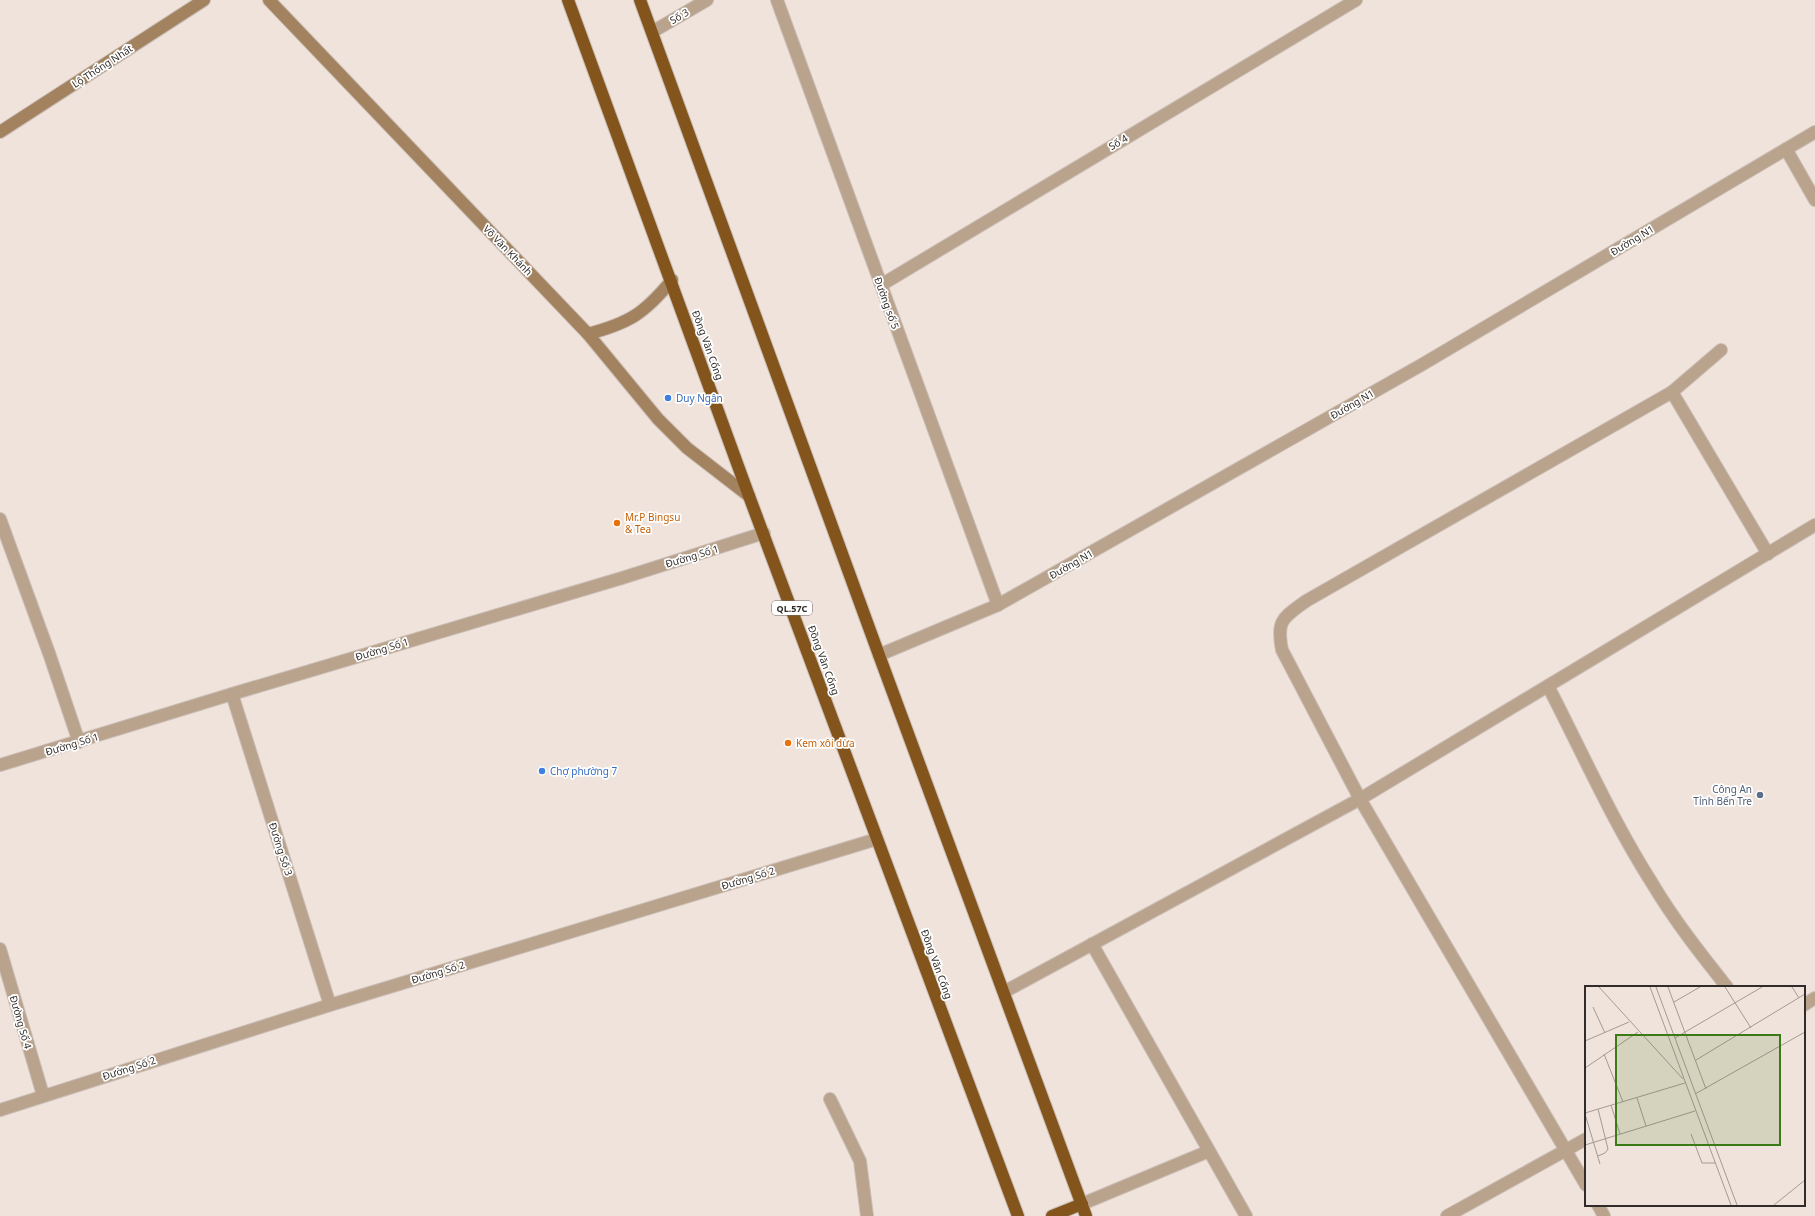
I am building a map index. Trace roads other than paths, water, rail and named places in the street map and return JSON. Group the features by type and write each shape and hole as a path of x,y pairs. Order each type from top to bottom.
{"highway":[{"name":"Đồng Văn Cống","path":"568,0 672,280 749,496 1018,1216"},
{"path":"640,0 1086,1216"},
{"path":"1052,1216 1082,1204"}],"street":[{"name":"Lộ Thống Nhất","path":"0,132 204,0"},
{"name":"Võ Văn Khánh","path":"269,0 588,334 658,418 687,448 749,496"},
{"name":"Số 3","path":"652,32 707,0"},
{"name":"Đường số 5","path":"777,0 998,605"},
{"name":"Số 4","path":"881,285 1356,0"},
{"name":"Đường N1","path":"879,655 998,605 1423,364 1815,132"},
{"path":"1786,149 1815,200"},
{"path":"588,334 617,326 639,314 656,300 672,280"},
{"path":"1585,1183 1360,799 1282,650 1279,634 1281,623 1289,614 1306,601 1672,392 1721,350"},
{"path":"1672,392 1768,554"},
{"path":"0,519 50,656 79,742"},
{"path":"1004,992 1360,799 1815,525"},
{"name":"Đường Số 1","path":"0,765 764,534"},
{"path":"1548,686 1620,827 1651,883 1680,927 1726,986"},
{"name":"Đường Số 3","path":"232,694 330,1004"},
{"name":"Đường Số 2","path":"0,1110 330,1004 878,839"},
{"path":"1092,944 1246,1216"},
{"name":"Đường Số 4","path":"0,949 43,1095"},
{"path":"1805,1004 1815,998"},
{"path":"830,1099 860,1161 867,1216"},
{"path":"1447,1216 1585,1140"},
{"path":"1082,1204 1209,1151"},
{"path":"1599,1206 1604,1216"}],"place":[{"name":"Duy Ngân","path":"668,398"},
{"name":"Mr.P Bingsu & Tea","path":"617,523"},
{"name":"Kem xôi dừa","path":"788,743"},
{"name":"Chợ phường 7","path":"542,771"},
{"name":"Công An Tỉnh Bến Tre","path":"1760,795"}]}
